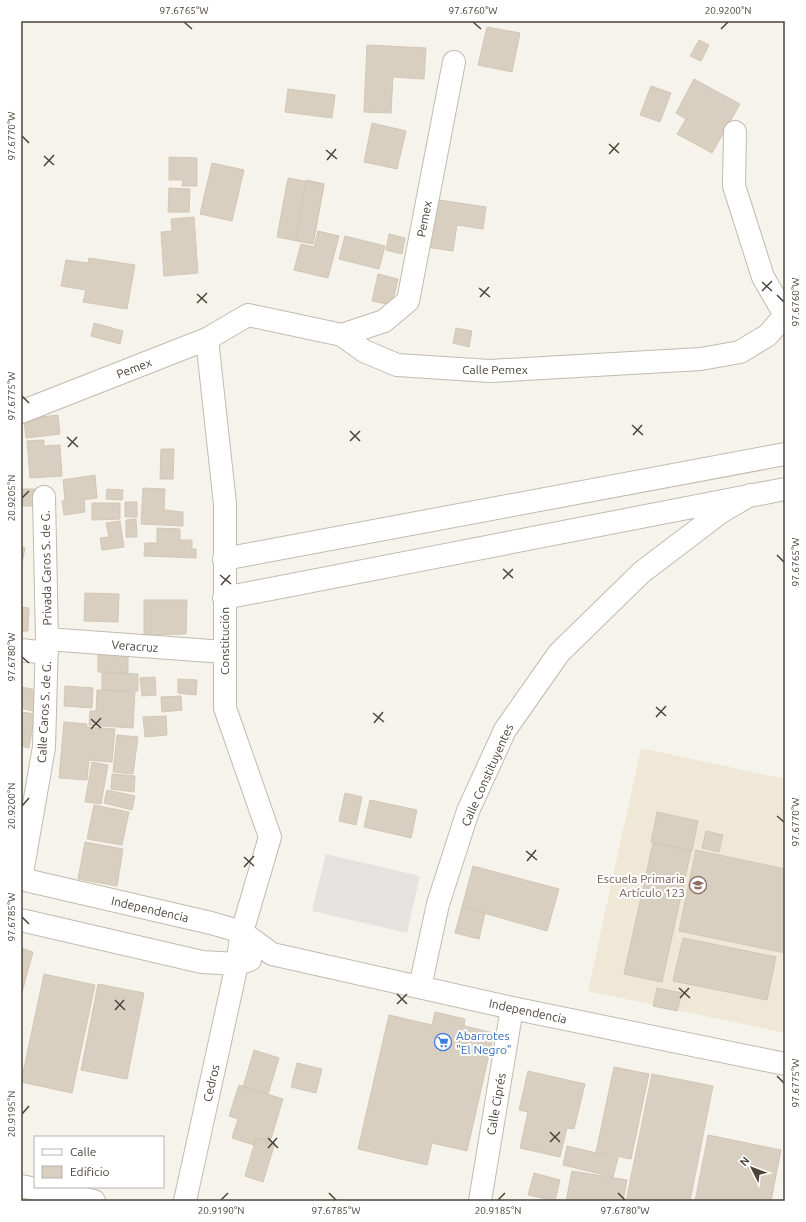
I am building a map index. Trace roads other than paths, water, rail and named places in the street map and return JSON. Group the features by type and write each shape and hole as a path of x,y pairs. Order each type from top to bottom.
{"street":[{"name":"Pemex","path":"342,335 384,322 408,301 454,62"},
{"path":"735,132 734,186 763,277 785,315"},
{"name":"Calle Pemex","path":"207,339 248,315 342,335 364,352 397,366 490,371 701,359 740,352 768,335 785,315"},
{"name":"Pemex","path":"21,412 207,339"},
{"name":"Constitución","path":"207,339 225,504 225,708 270,837 242,932 237,964"},
{"path":"224,559 785,454"},
{"path":"224,598 785,489"},
{"name":"Calle Constituyentes","path":"420,987 438,904 468,811 505,730 559,652 642,572 721,512 750,495"},
{"name":"Privada Caros S. de G.","path":"44,497 47,646"},
{"name":"Veracruz","path":"21,650 47,646 224,652"},
{"name":"Calle Caros S. de G.","path":"21,879 44,748 47,646"},
{"name":"Independencia","path":"21,879 203,921 242,932 272,954 512,1008 785,1064"},
{"name":"Independencia","path":"21,920 202,962 237,964 272,954"},
{"name":"Cedros","path":"185,1201 237,964"},
{"name":"Calle Ciprés","path":"480,1201 512,1008"},
{"path":"21,1186 94,1201"}],"place":[{"name":"Escuela Primaria Artículo 123","path":"698,885"},
{"name":"Abarrotes \"El Negro\"","path":"443,1042"}]}
